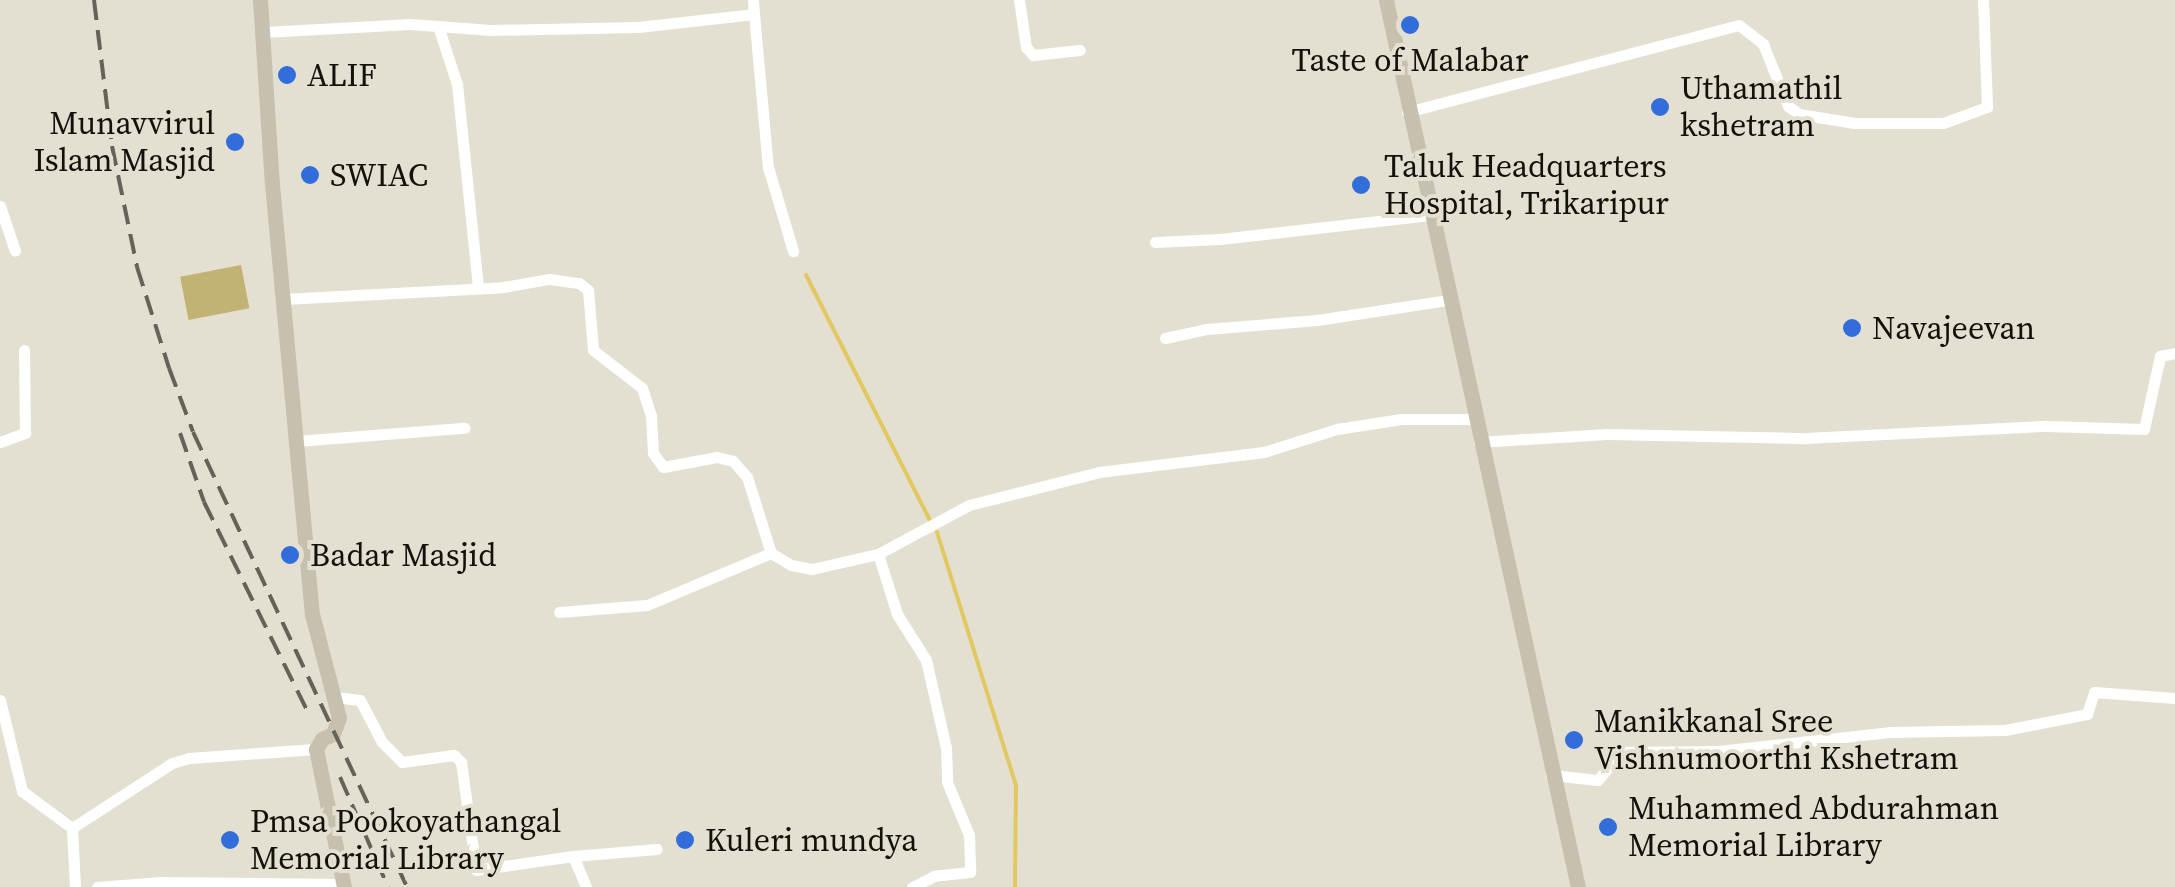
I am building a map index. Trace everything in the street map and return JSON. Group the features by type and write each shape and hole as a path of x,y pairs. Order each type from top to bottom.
{"main road":[{"path":"260,0 272,184 312,614 339,726 316,749 343,886"},
{"path":"1386,0 1550,775 1578,887"}],"street":[{"path":"753,0 768,167 793,251"},
{"path":"1019,0 1026,46 1033,55 1080,50"},
{"path":"1407,112 1739,25 1763,44 1788,106 1799,114 1854,124 1943,123 1987,107 1984,0"},
{"path":"264,32 438,26 591,30 754,14"},
{"path":"438,26 457,84 478,286"},
{"path":"0,206 15,251"},
{"path":"1155,242 1220,239 1430,216"},
{"path":"284,299 502,287 549,279 579,283 588,290 593,350 642,388 651,414 653,453 662,467 717,457 733,461 747,477 772,553"},
{"path":"1165,338 1207,328 1317,320 1448,300"},
{"path":"0,442 25,433 24,350"},
{"path":"1479,442 1607,434 1806,438 2047,426 2144,429 2160,356 2175,353"},
{"path":"559,612 647,606 772,553 812,570 878,554 968,505 1099,472 1264,452 1337,429 1401,419 1474,419"},
{"path":"296,441 464,428"},
{"path":"878,554 897,614 926,660 946,748 947,782 968,835 970,872 921,879 912,887"},
{"path":"1550,775 1598,780 1621,752 1718,752 1889,732 2005,730 2087,714 2094,692 2175,698"},
{"path":"335,697 360,700 382,742 402,762 454,756 461,762 476,870 657,849"},
{"path":"0,700 22,791 72,828"},
{"path":"72,828 149,777 189,758 316,749"},
{"path":"72,828 74,887"},
{"path":"573,856 586,887"},
{"path":"97,887 161,882 343,886"}],"shaded area":[{"path":"241,265 249,308 189,320 180,277"}],"waterway":[{"path":"806,275 930,520"},
{"path":"937,532 1016,786 1015,887"}],"railway":[{"path":"94,0 112,146 137,267 169,368 193,432 407,887"},
{"path":"180,433 204,502 307,710"},
{"path":"340,777 388,887"}],"place":[{"name":"Taste of Malabar","path":"1410,25"},
{"name":"ALIF","path":"287,75"},
{"name":"Uthamathil kshetram","path":"1660,107"},
{"name":"Munavvirul Islam Masjid","path":"235,142"},
{"name":"SWIAC","path":"310,175"},
{"name":"Taluk Headquarters Hospital, Trikaripur","path":"1361,185"},
{"name":"Navajeevan","path":"1852,328"},
{"name":"Badar Masjid","path":"290,555"},
{"name":"Manikkanal Sree Vishnumoorthi Kshetram","path":"1574,740"},
{"name":"Muhammed Abdurahman Memorial Library","path":"1608,827"},
{"name":"Pmsa Pookoyathangal Memorial Library","path":"230,840"},
{"name":"Kuleri mundya","path":"685,840"}]}
